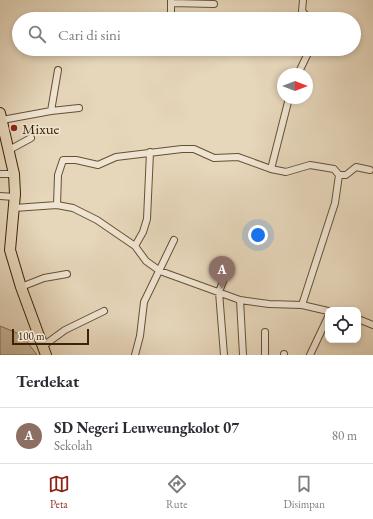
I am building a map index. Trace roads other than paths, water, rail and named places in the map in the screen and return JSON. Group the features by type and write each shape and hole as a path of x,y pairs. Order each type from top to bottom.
{"highway":[{"path":"1,116 14,174 14,208 10,250 21,287 45,353"}],"street":[{"path":"303,0 303,12"},
{"path":"171,2 214,4"},
{"path":"301,68 307,56"},
{"path":"51,110 58,70"},
{"path":"271,169 287,104"},
{"path":"1,116 79,108"},
{"path":"9,150 31,138"},
{"path":"57,205 58,175 63,160 76,160 98,165 116,157 182,149 194,150 214,158 238,157 271,169 286,172 310,165 334,169 339,175 336,203 302,305"},
{"path":"135,246 143,232 147,219 150,152"},
{"path":"339,175 346,175 356,168 370,170"},
{"path":"0,174 14,174"},
{"path":"0,196 14,196"},
{"path":"14,208 57,205 74,208 97,220 135,246 146,261 160,271 240,300 269,304 302,305 325,309"},
{"path":"135,355 140,336 144,302 174,240"},
{"path":"224,355 219,292 229,265"},
{"path":"21,287 44,278 67,274"},
{"path":"240,300 243,355"},
{"path":"45,353 65,330 104,311"},
{"path":"361,320 373,324"},
{"path":"310,355 325,323"},
{"path":"265,332 265,355"}],"place":[{"name":"Mixue","path":"14,128"},
{"name":"SD Negeri Leuweungkolot 07","path":"222,289"}]}
